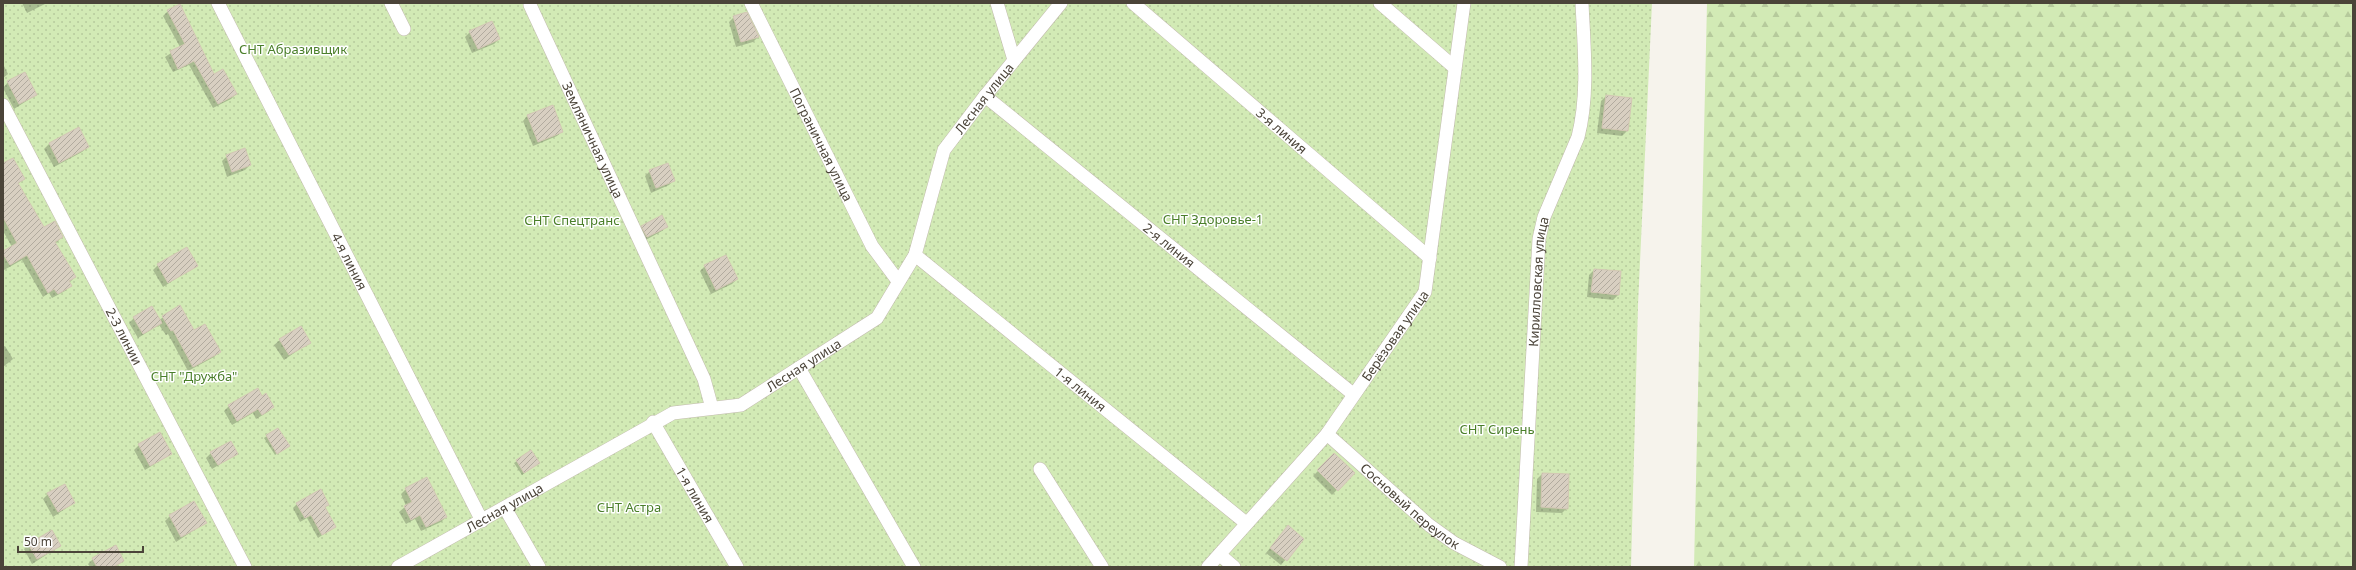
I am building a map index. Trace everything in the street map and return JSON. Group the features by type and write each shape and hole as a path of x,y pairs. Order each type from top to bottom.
{"street":[{"name":"4-я линия","path":"218,3 482,521"},
{"path":"391,3 404,29"},
{"name":"Пограничная улица","path":"751,3 872,246 898,281"},
{"path":"997,3 1014,60"},
{"name":"Лесная улица","path":"398,567 673,412 741,405 877,318 894,293 898,281 916,256 944,150 985,96 1061,3"},
{"name":"3-я линия","path":"1133,3 1430,258"},
{"path":"1380,3 1454,67"},
{"name":"Берёзовая улица","path":"1208,567 1327,434 1353,394 1425,292 1454,67 1464,3"},
{"name":"Кирилловская улица","path":"1521,567 1539,239 1544,217 1578,137 1582,123 1585,86 1582,3"},
{"name":"Земляничная улица","path":"530,5 704,379 712,408"},
{"name":"2-я линия","path":"985,96 1353,394"},
{"name":"2-3 линии","path":"3,105 245,567"},
{"name":"1-я линия","path":"916,256 1246,523"},
{"path":"799,368 914,567"},
{"name":"1-я линия","path":"653,422 737,567"},
{"name":"Сосновый переулок","path":"1327,434 1429,525 1454,543 1500,567"},
{"path":"1040,469 1102,567"},
{"path":"505,508 539,567"},
{"path":"1220,555 1234,567"}],"green space":[{"path":"3,3 1652,3 1638,305 1631,567 3,567"},
{"path":"1707,3 2353,3 2353,567 1694,567"}],"building":[{"path":"180,4 214,74 223,69 237,94 218,104 194,61 178,69 170,51 185,44 167,10"},
{"path":"747,12 759,37 741,42 733,16"},
{"path":"492,21 500,39 478,49 469,31"},
{"path":"25,72 37,95 19,104 7,81"},
{"path":"1606,95 1632,98 1628,131 1602,128"},
{"path":"553,105 563,132 538,142 527,115"},
{"path":"79,127 89,147 59,163 49,143"},
{"path":"245,148 251,165 232,172 226,155"},
{"path":"13,158 25,179 18,183 44,227 55,221 63,237 55,242 76,277 69,281 72,286 58,294 54,289 48,293 27,255 10,265 3,254 3,251 17,243 3,217 3,163"},
{"path":"668,163 675,181 656,188 649,170"},
{"path":"662,215 668,227 647,237 641,226"},
{"path":"187,247 198,266 168,283 157,264"},
{"path":"726,255 738,279 716,290 704,265"},
{"path":"1594,269 1621,271 1619,295 1591,292"},
{"path":"180,305 194,330 205,324 221,352 193,367 173,330 171,331 162,316"},
{"path":"152,306 162,323 143,334 133,317"},
{"path":"301,326 311,343 289,355 279,339"},
{"path":"258,388 262,396 266,393 274,407 262,415 258,409 237,421 228,405"},
{"path":"278,428 290,446 277,454 266,435"},
{"path":"160,432 172,454 150,466 138,444"},
{"path":"231,441 238,454 218,465 210,452"},
{"path":"531,450 540,463 524,473 516,460"},
{"path":"1334,453 1355,473 1338,491 1317,470"},
{"path":"1542,473 1569,474 1568,509 1541,507"},
{"path":"427,477 447,517 426,527 420,515 411,520 404,506 412,502 405,488"},
{"path":"65,484 75,503 58,512 47,493"},
{"path":"321,489 329,505 325,507 336,527 322,535 311,515 305,518 296,503"},
{"path":"194,501 207,523 181,537 169,515"},
{"path":"1288,525 1304,539 1287,561 1270,548"},
{"path":"52,530 61,546 37,559 28,544"},
{"path":"116,545 124,561 113,567 97,567 92,558"}],"park label":[{"name":"СНТ Абразивщик","path":"293,49"},
{"name":"СНТ Здоровье-1","path":"1213,219"},
{"name":"СНТ Спецтранс","path":"572,220"},
{"name":"СНТ \"Дружба\"","path":"194,376"},
{"name":"СНТ Сирень","path":"1497,429"},
{"name":"СНТ Астра","path":"629,507"}]}
